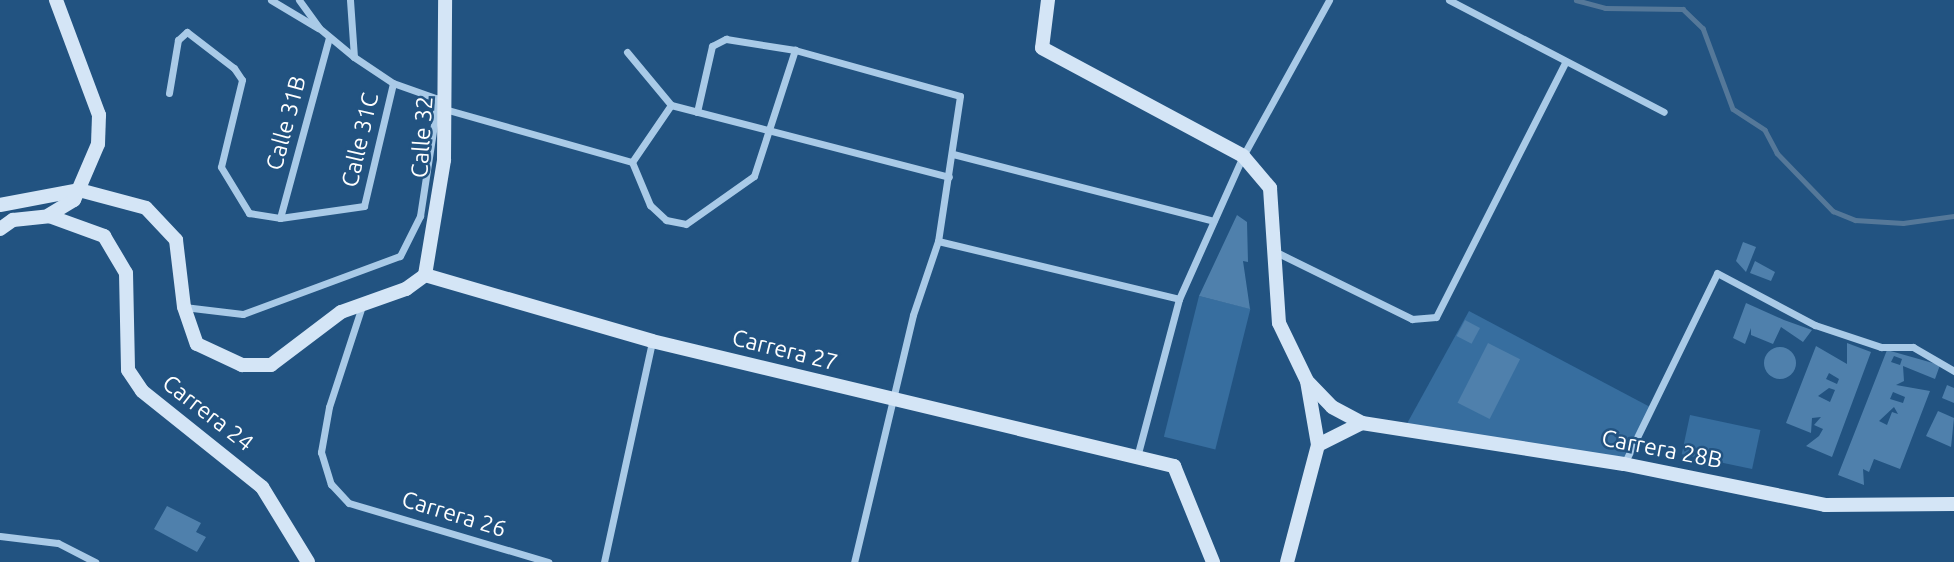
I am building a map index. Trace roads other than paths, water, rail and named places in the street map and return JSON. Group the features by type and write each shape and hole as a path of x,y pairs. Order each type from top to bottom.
{"main road":[{"path":"49,216 65,211 93,167 99,115 56,0"},
{"name":"Calle 32","path":"425,275 449,53 445,0"},
{"path":"1048,0 1042,48 1244,156 1270,188 1279,323 1307,381 1318,445 1287,562"},
{"name":"Carrera 24","path":"0,205 79,190 146,208 163,222 176,240 184,307 197,344 208,354 242,365 271,365 295,353 325,322 363,302 406,289 425,275"},
{"name":"Carrera 24","path":"0,229 13,220 49,216 104,236 119,255 126,273 128,370 142,391 262,488 307,562"},
{"name":"Carrera 27","path":"425,275 652,341 1174,466 1213,562"},
{"name":"Carrera 28B","path":"1307,381 1332,407 1362,423 1624,464 1825,505 1954,504"},
{"path":"1318,445 1362,423"}],"street":[{"path":"271,0 319,28"},
{"path":"299,0 329,38 393,83 445,104 632,162"},
{"path":"351,0 354,57"},
{"path":"1137,457 1179,299 1244,156 1329,0"},
{"path":"1449,0 1565,63 1664,112"},
{"path":"169,93 178,40 187,32 234,68 242,80 221,167 249,213 280,218"},
{"name":"Calle 31B","path":"280,218 329,38"},
{"path":"697,112 712,46 726,39 795,51 960,96 938,241 891,400 854,562"},
{"path":"632,162 650,205 666,220 686,224 754,176 765,130 795,51"},
{"path":"626,52 671,105 949,177"},
{"path":"1274,251 1412,319 1436,317 1565,63"},
{"name":"Calle 31C","path":"280,218 364,206 393,83"},
{"path":"184,307 243,314 400,256 420,216 445,104"},
{"path":"632,162 671,105"},
{"path":"953,154 1214,221"},
{"path":"938,241 1179,299"},
{"path":"1624,464 1717,273 1815,325 1881,347 1913,347 1954,371"},
{"name":"Carrera 26","path":"363,302 321,452 331,484 349,503 548,562"},
{"path":"604,562 652,341"},
{"path":"0,536 58,543 95,562"}],"waterway":[{"path":"1576,0 1605,8 1683,9 1703,28 1733,109 1765,130 1777,153 1833,211 1855,220 1903,223 1954,216"}]}
